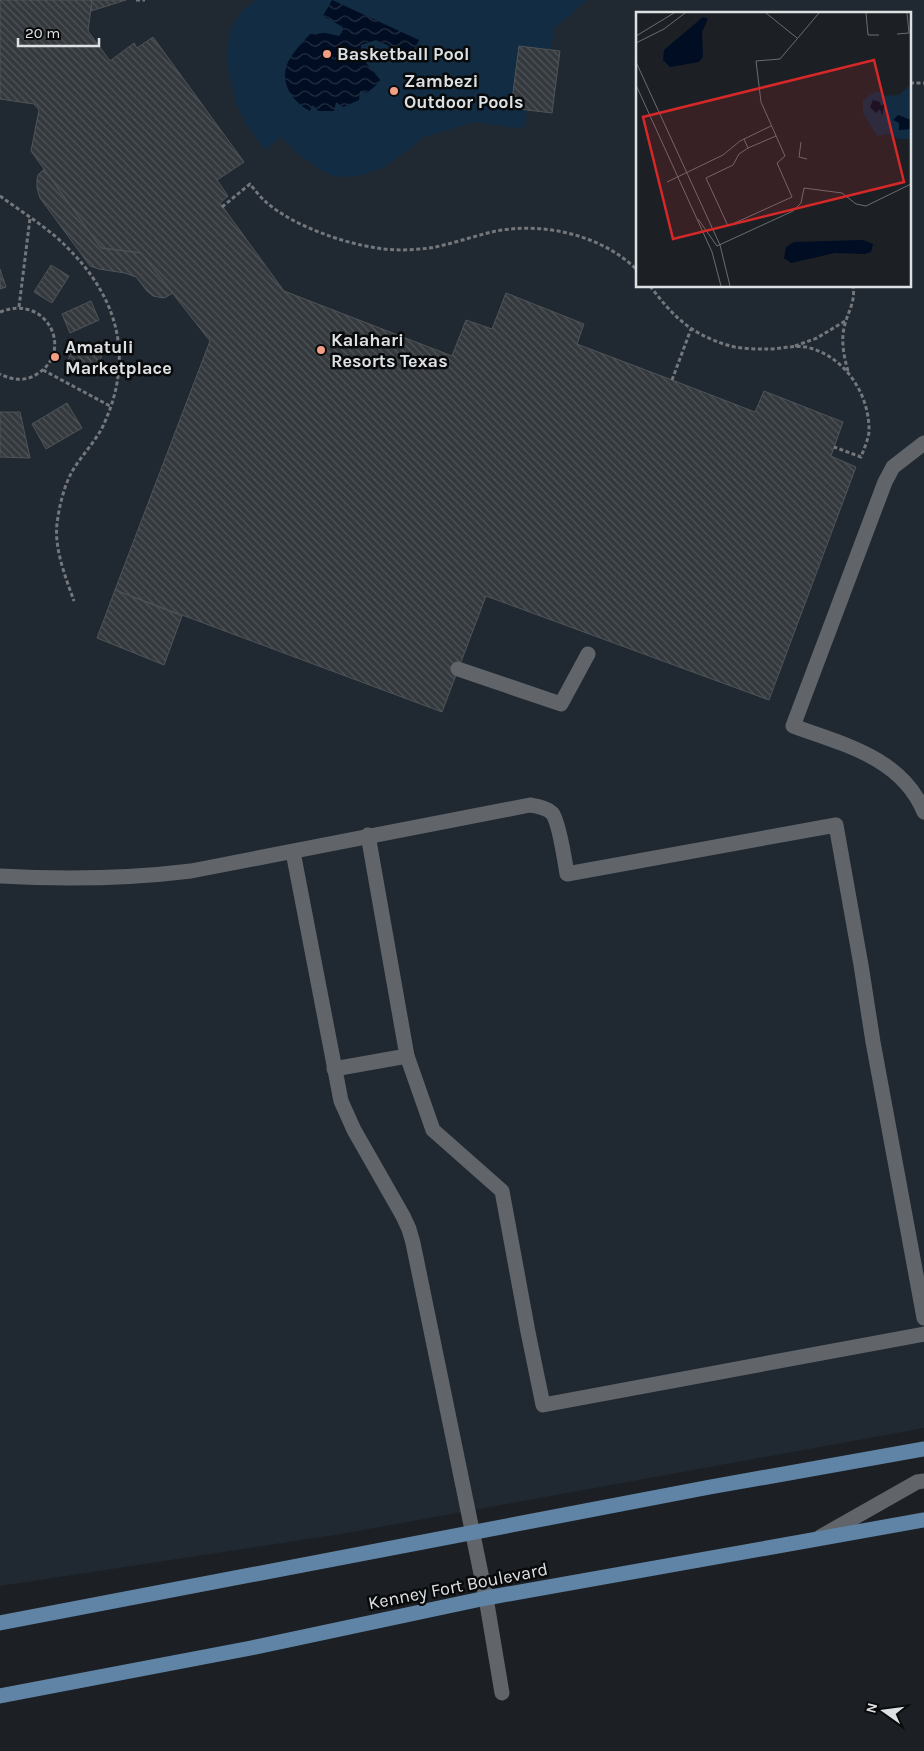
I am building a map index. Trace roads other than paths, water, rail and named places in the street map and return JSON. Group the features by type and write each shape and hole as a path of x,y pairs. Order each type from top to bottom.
{"main road":[{"path":"0,1623 864,1458 924,1449"},
{"name":"Kenney Fort Boulevard","path":"0,1696 251,1648 486,1598 924,1520"}],"street":[{"path":"924,443 893,467 885,482 794,726 865,753 881,762 896,773 911,790 924,812"},
{"path":"458,669 561,704 588,654"},
{"path":"0,876 60,880 146,876 192,871 293,852 368,835 530,805 540,807 552,813 567,874 836,825 873,1042 924,1318"},
{"path":"368,835 407,1056 433,1130 502,1191 543,1405 924,1334"},
{"path":"293,852 341,1101 354,1130 409,1229 486,1598 502,1692"},
{"path":"334,1069 407,1056"},
{"path":"816,1539 917,1482 924,1481"}],"water":[{"name":"Basketball Pool","path":"332,0 419,40 411,56 376,40 361,45 364,60 381,81 367,93 360,91 359,100 343,107 336,102 334,111 318,111 313,105 310,111 298,102 289,91 285,77 286,70 288,62 298,47 310,34 325,33 339,36 342,32 343,27 323,16"}],"place":[{"name":"Basketball Pool","path":"327,54"},
{"name":"Zambezi Outdoor Pools","path":"394,91"},
{"name":"Kalahari Resorts Texas","path":"321,350"},
{"name":"Amatuli Marketplace","path":"55,357"}]}
